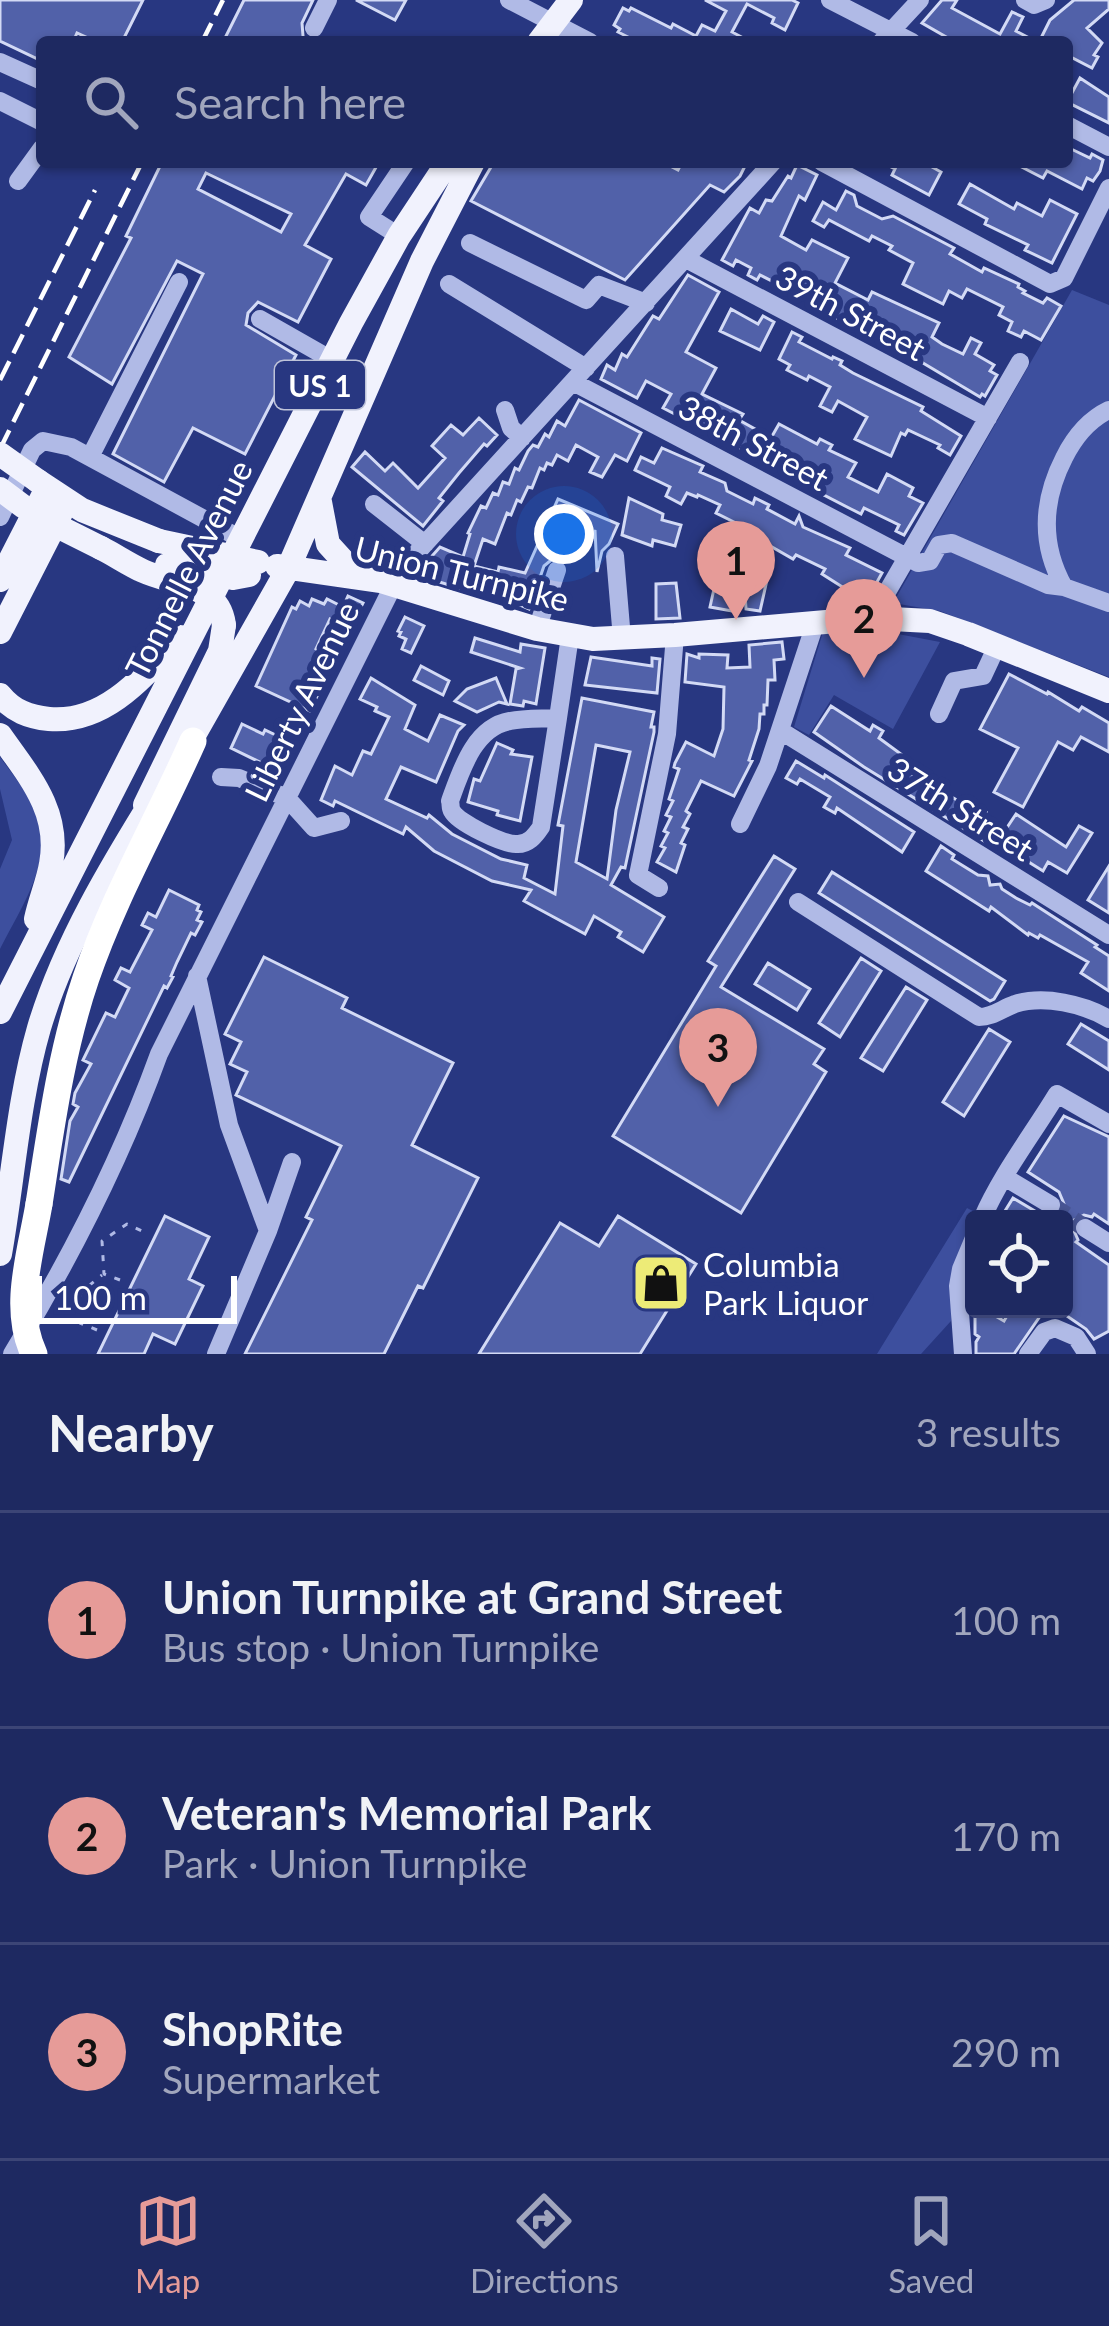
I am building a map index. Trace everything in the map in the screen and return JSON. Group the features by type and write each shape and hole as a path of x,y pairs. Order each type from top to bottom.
{"highway":[{"path":"34,1354 26,1335 23,1305 64,1055 87,974 193,741"}],"main road":[{"path":"546,33 571,0"},
{"path":"0,1254 28,1076 40,1027 76,935 135,829 193,741 288,569 422,262 470,168"},
{"name":"Tonnelle Avenue","path":"0,1012 213,620 241,538 332,360 399,236 443,169"},
{"path":"0,454 50,490 127,530 253,569"},
{"path":"0,489 37,515 144,572 205,593 222,611 128,690 93,713 60,719 35,717 15,709 0,695"},
{"path":"0,580 50,490"},
{"path":"320,500 328,544 358,577"},
{"path":"0,632 37,515"},
{"path":"101,548 233,578 253,569"},
{"name":"Union Turnpike","path":"253,569 288,569 392,584 570,636 622,639 872,618 930,621 1109,691"},
{"path":"135,829 220,651 213,620"},
{"path":"0,735 42,795 52,828 51,865 28,956"}],"street":[{"path":"314,28 328,0"},
{"path":"509,0 546,33"},
{"path":"830,0 886,36 920,0"},
{"path":"1025,0 1034,5 1046,0"},
{"path":"0,62 36,78"},
{"path":"0,101 36,119"},
{"path":"1073,127 1109,147"},
{"path":"18,181 36,156"},
{"path":"399,236 369,217 402,168"},
{"name":"Liberty Avenue","path":"12,1354 90,1212 136,1118 159,1054 392,584 768,168"},
{"path":"832,168 1050,284 1064,278 1109,188"},
{"path":"470,243 586,299 598,285 646,303"},
{"name":"39th Street","path":"686,259 988,418"},
{"path":"90,457 179,282"},
{"name":"38th Street","path":"449,284 579,375 907,556"},
{"path":"260,320 332,360"},
{"path":"872,618 1020,362"},
{"path":"505,410 511,428 522,437"},
{"path":"1064,587 1048,545 1051,488 1070,448 1090,421 1109,410"},
{"path":"0,517 32,450 43,441 71,447 241,538"},
{"path":"374,504 425,544"},
{"path":"907,556 930,561 939,545 952,543 1048,585 1109,603"},
{"path":"615,556 622,639"},
{"path":"537,628 556,570"},
{"path":"740,824 768,766 815,624"},
{"path":"659,888 638,875 667,734 675,635"},
{"path":"558,718 498,724 481,739 450,801 457,818 515,844 532,839 541,827 558,718 570,636"},
{"path":"939,714 954,681 983,676 998,646"},
{"name":"37th Street","path":"781,731 1109,935"},
{"path":"221,778 239,778 287,798 314,828 341,821"},
{"path":"798,902 979,1018 1015,1004 1038,1002 1090,1008 1109,1019"},
{"path":"197,976 229,1125 268,1231"},
{"path":"986,1210 1057,1094 1109,1124"},
{"path":"216,1354 292,1162"},
{"path":"1006,1178 1051,1205"},
{"path":"1085,1228 1109,1244"},
{"path":"963,1354 958,1286 965,1259"},
{"path":"1028,1354 1044,1332 1055,1328 1076,1336 1087,1354"}],"path":[{"path":"104,1274 102,1241 127,1224 142,1231"},
{"path":"104,1274 120,1280"},
{"path":"97,1330 80,1323 80,1293 104,1274"}],"shaded area":[{"path":"1072,290 1109,305 1109,677 940,611 893,603"},
{"path":"823,632 898,634 940,642 893,729 834,695 809,735 794,727"},
{"path":"0,757 37,814 42,849 33,884 0,949 0,869 12,840 0,789"},
{"path":"965,1211 965,1249 956,1268 951,1321 921,1354 877,1354"}],"building":[{"path":"0,0 143,0 125,36 36,36 36,58 0,41"},
{"path":"244,0 313,0 302,23 303,36 226,36"},
{"path":"356,0 406,0 395,20"},
{"path":"705,0 798,3 785,30 772,23 774,18 747,4 732,32 740,36 696,36 702,25 715,31 726,11"},
{"path":"942,0 957,0 952,8 1000,34 1012,12 1023,17 1016,31 1026,36 945,36 922,23"},
{"path":"1074,0 1109,0 1109,9 1087,28 1102,43 1092,68 1073,58 1073,36 1042,36 1050,20"},
{"path":"623,8 671,28 673,24 696,36 626,36 614,25"},
{"path":"1080,78 1109,97 1109,123 1073,105"},
{"path":"1073,150 1103,160 1093,181 1087,178 1082,189 1047,171 1043,178 1024,168 1073,168"},
{"path":"159,168 376,168 366,185 346,174 305,245 331,259 298,322 258,302 248,313 246,325 296,355 245,454 193,428 164,482 113,454 203,274 177,261 112,384 69,357 131,238 126,236","holes":["206,173 291,214 281,232 198,189"]},
{"path":"490,168 744,168 724,192 710,185 625,280 471,201"},
{"path":"796,168 817,175 805,200 799,196 781,236 806,250 812,240 848,258 835,283 868,300 872,292 939,323 932,337 942,344 963,354 971,338 981,343 975,354 994,365 990,371 997,375 985,396 911,355 916,347 898,338 893,346 856,320 846,323 760,275 757,280 748,275 751,268 736,260 733,266 722,260 750,208 759,213 766,200 772,201"},
{"path":"895,169 941,172 929,195 892,175"},
{"path":"970,184 1014,209 1017,203 1042,216 1050,200 1077,214 1052,263 959,204"},
{"path":"846,191 854,195 857,206 882,219 893,216 954,248 950,254 982,272 984,268 1019,284 1023,293 1043,303 1047,298 1061,306 1041,340 1024,331 1021,337 1008,331 1012,322 999,315 1003,307 967,289 962,298 949,291 943,304 903,284 913,263 889,250 892,246 872,236 869,241 829,220 824,227 813,221 823,202 836,210"},
{"path":"688,275 719,292 686,352 716,368 702,394 743,414 739,420 771,438 779,424 817,444 820,439 832,445 829,450 856,463 848,477 878,492 887,474 913,488 909,496 923,503 904,535 896,531 899,525 864,508 861,514 755,450 752,454 663,408 671,394 646,381 637,398 601,379 607,365 615,370 622,354 627,357 653,316 659,319"},
{"path":"731,309 758,324 763,316 774,322 760,350 720,331"},
{"path":"792,332 802,337 799,342 923,407 921,411 961,436 950,455 908,430 901,433 891,456 855,439 867,417 838,401 832,412 820,406 830,387 787,370 790,365 779,359"},
{"path":"579,400 641,433 627,461 615,455 602,477 590,472 598,457 576,445 568,461 557,455 552,465 540,468 532,488 528,487 521,502 517,500 511,515 507,513 495,544 483,539 474,566 525,573 558,499 618,524 602,551 597,572 595,530 593,537 570,527 555,557 544,566 529,609 513,602 517,592 469,580 466,590 419,576 440,547 463,557 481,506 486,508 493,493 498,495 503,482 509,484 515,468 519,470 528,451 533,445 538,447 545,434 549,437 557,421 565,426"},
{"path":"479,418 497,435 459,473 423,526 352,467 365,452 385,471 393,463 418,488 445,458 432,446 451,425 463,435"},
{"path":"662,448 703,466 700,472 725,483 727,491 753,504 755,498 795,524 799,516 803,527 850,548 846,555 882,573 866,602 822,574 825,569 739,532 733,528 736,523 716,513 720,505 687,493 681,504 666,496 670,487 635,470 641,457 654,463"},
{"path":"629,498 663,514 662,520 681,525 675,546 653,540 652,546 622,535"},
{"path":"722,553 769,571 760,611 746,609 744,577 736,577 732,611 710,607"},
{"path":"676,583 680,618 656,619 656,584"},
{"path":"348,596 363,603 350,629 330,619 316,649 321,652 315,666 328,673 310,711 256,686 292,607 296,609 300,601 309,606 312,599 324,604 327,599 343,607"},
{"path":"405,617 424,626 411,653 402,649 406,639 398,631"},
{"path":"475,638 520,652 521,644 545,648 536,704 510,704 520,668 471,652"},
{"path":"782,642 784,659 774,660 775,680 768,680 767,705 760,714 752,761 734,796 701,781 686,811 690,814 683,827 688,829 676,872 657,862 671,817 666,815 679,769 675,763 686,742 714,756 723,729 724,687 685,682 687,654 699,658 699,654 728,655 727,668 750,667 749,645"},
{"path":"591,657 652,666 652,658 660,659 657,693 585,685"},
{"path":"421,666 449,681 443,695 414,680"},
{"path":"1009,674 1109,723 1109,752 1081,737 1073,750 1058,742 1023,807 994,792 1018,748 980,729"},
{"path":"371,678 415,705 405,729 428,741 440,715 464,725 436,782 401,767 386,799 429,815 452,834 501,859 527,865 524,878 555,894 563,826 558,825 582,698 654,712 654,732 625,868 621,867 611,885 664,917 643,952 594,916 585,934 524,901 531,890 492,881 434,851 406,827 403,834 335,801 333,806 321,800 335,766 352,775 363,751 371,754 389,717 360,699","holes":["596,745 630,752 616,810 607,879 576,862"]},
{"path":"496,678 507,704 499,702 477,712 455,701 467,689"},
{"path":"831,706 870,731 873,725 883,731 879,738 905,757 900,764 912,774 969,807 972,803 1006,829 1016,814 1066,847 1079,826 1092,833 1067,873 1048,862 1043,871 995,841 992,846 814,732"},
{"path":"242,724 290,742 276,770 231,748"},
{"path":"497,743 513,750 511,754 532,757 520,821 468,802 474,779 480,781"},
{"path":"796,761 914,832 902,852 837,808 835,813 824,807 830,797 800,779 797,784 786,778"},
{"path":"941,846 954,855 952,859 988,876 990,885 1000,884 1097,945 1109,956 1109,991 1081,973 1088,962 1040,935 1028,935 991,907 989,911 926,871"},
{"path":"774,856 795,869 721,987 824,1049 814,1064 826,1072 741,1213 613,1136 716,966 708,961"},
{"path":"1109,866 1109,913 1088,900"},
{"path":"832,872 1005,981 994,999 990,1001 819,893"},
{"path":"169,890 199,905 197,920 202,922 195,935 191,933 69,1182 61,1179 70,1121 78,1107 73,1104 75,1093 91,1064 83,1060 106,1013 115,1017 129,988 115,980 121,968 130,972 152,930 142,925 148,913 156,917"},
{"path":"264,957 347,998 342,1008 453,1063 412,1145 478,1178 384,1354 245,1354 312,1220 306,1217 341,1146 236,1095 247,1072 230,1064 241,1042 225,1034"},
{"path":"861,958 881,971 840,1037 819,1023"},
{"path":"768,963 810,989 797,1010 755,984"},
{"path":"906,987 927,1000 883,1071 861,1058"},
{"path":"1081,1024 1109,1041 1109,1070 1068,1044"},
{"path":"989,1029 1010,1042 964,1116 943,1102"},
{"path":"1064,1116 1109,1137 1109,1224 1094,1214 1073,1223 1073,1210 1063,1210 1059,1192 1028,1172"},
{"path":"1013,1198 1033,1210 1006,1210"},
{"path":"165,1216 209,1237 189,1279 203,1286 175,1344 153,1334 144,1354 98,1354"},
{"path":"618,1216 696,1264 640,1354 479,1354 560,1223 599,1246"},
{"path":"1073,1228 1076,1242 1109,1265 1109,1331 1094,1339 1070,1318"},
{"path":"975,1318 1039,1318 1014,1354 976,1354 979,1337"}],"tunnel":[{"path":"1051,1205 1085,1228"}],"railway":[{"path":"205,36 223,0"},
{"path":"0,449 139,168"},
{"path":"0,380 95,190"}],"place":[{"name":"Union Turnpike at Grand Street","path":"736,620"},
{"name":"Veteran's Memorial Park","path":"864,678"},
{"name":"ShopRite","path":"718,1107"},
{"name":"Columbia Park Liquor","path":"661,1283"}]}
